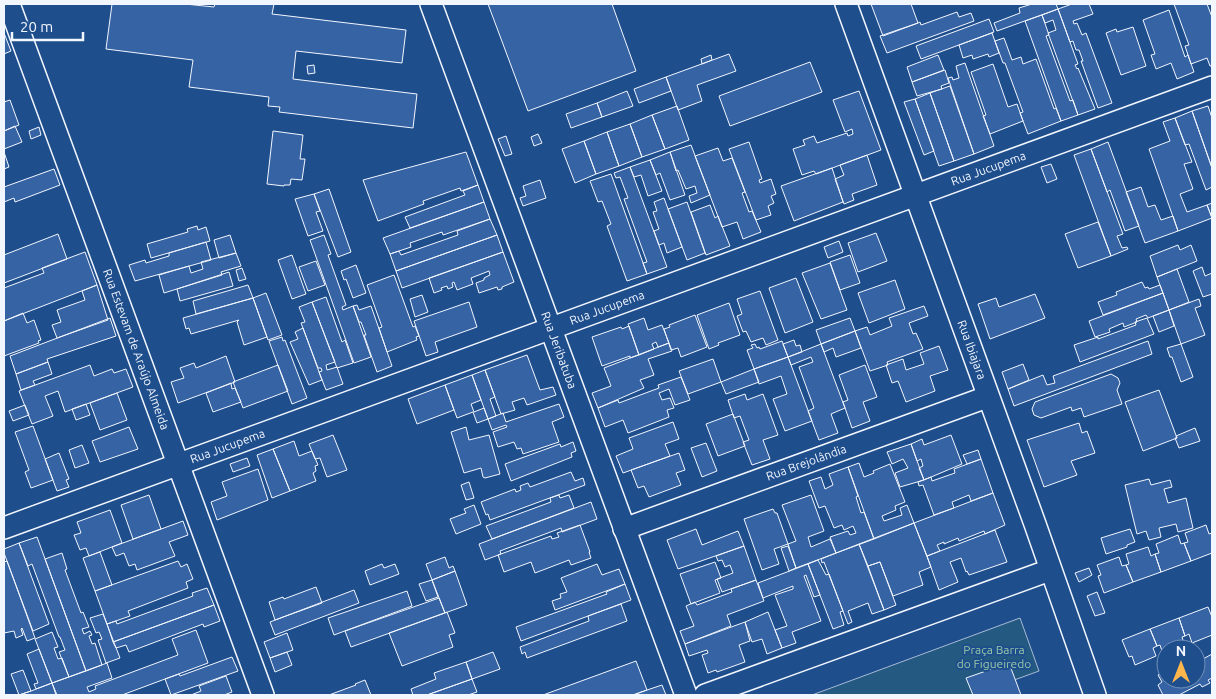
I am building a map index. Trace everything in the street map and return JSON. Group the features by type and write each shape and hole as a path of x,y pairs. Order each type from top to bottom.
{"street":[{"name":"Rua Estevam de Araújo Almeida","path":"9,4 263,695"},
{"name":"Rua Jeribatuba","path":"431,4 686,695"},
{"name":"Rua Ibiajara","path":"846,4 916,194 1093,695"},
{"name":"Rua Jucupema","path":"4,528 1212,87"},
{"name":"Rua Brejolândia","path":"624,529 987,396"},
{"path":"705,695 1050,570"}],"green space":[{"name":"Praça Barra do Figueiredo","path":"1020,618 1039,671 973,695 812,695"}],"building":[{"path":"112,4 185,4 214,7 215,4 274,4 272,14 406,30 402,63 296,51 293,79 417,94 413,128 279,112 280,107 268,106 269,97 189,87 193,60 106,49"},
{"path":"488,4 612,4 636,71 528,111"},
{"path":"871,4 911,4 918,23 883,36"},
{"path":"1032,4 1056,4 1058,9 997,31 994,23 1020,13 1019,8"},
{"path":"1072,4 1089,4 1093,14 1073,21 1074,24 1077,23 1082,35 1086,33 1112,103 1098,108 1081,61 1083,61 1079,50 1076,50 1073,41 1070,42 1058,9"},
{"path":"1174,4 1207,4 1212,17 1212,66 1210,66 1207,58 1191,64 1185,46 1189,45"},
{"path":"1058,9 1078,64 1075,65 1095,109 1078,115 1048,33 1056,30 1053,20 1045,23 1042,15"},
{"path":"1169,10 1185,57 1188,55 1194,72 1177,79 1171,63 1156,69 1151,55 1155,54 1143,20"},
{"path":"957,12 959,17 971,13 974,21 887,53 880,36 920,22 921,25"},
{"path":"1042,15 1049,35 1046,36 1070,101 1073,100 1078,115 1061,121 1025,21"},
{"path":"989,19 994,32 921,59 916,46"},
{"path":"1133,27 1146,66 1121,75 1106,33 1116,29 1117,32"},
{"path":"4,33 11,51 4,54"},
{"path":"992,33 999,53 989,57 988,54 973,59 972,55 963,58 959,45"},
{"path":"1004,38 1012,60 1021,57 1023,64 1036,59 1054,109 1056,108 1061,121 1028,134 1020,113 1023,112 995,41"},
{"path":"729,54 736,71 697,85 702,101 678,110 666,77"},
{"path":"711,55 712,60 702,64 701,59"},
{"path":"938,55 944,70 912,82 907,67"},
{"path":"810,62 822,92 730,126 719,96"},
{"path":"965,63 994,146 974,154 948,78 952,77 953,80 959,78 956,66"},
{"path":"993,64 1008,107 1017,104 1023,121 990,134 983,116 986,115 971,72"},
{"path":"314,65 315,73 308,74 307,66"},
{"path":"945,70 949,83 941,86 942,89 917,96 912,82"},
{"path":"666,77 671,91 639,103 634,89"},
{"path":"950,86 974,154 954,161 930,93"},
{"path":"627,91 633,106 602,117 597,103"},
{"path":"859,91 881,150 816,174 814,171 802,175 793,149 805,145 803,140 814,136 817,143 847,133 848,136 853,134 852,129 845,132 833,100"},
{"path":"930,93 954,161 939,166 915,99"},
{"path":"915,99 934,151 924,155 904,102"},
{"path":"10,100 19,125 4,131 4,102"},
{"path":"597,103 602,117 571,128 566,114"},
{"path":"677,106 689,140 665,149 652,115"},
{"path":"1208,106 1212,118 1212,168 1192,111"},
{"path":"1192,111 1212,168 1212,187 1206,190 1189,144 1185,145 1175,118"},
{"path":"652,115 665,149 642,157 630,124"},
{"path":"1175,118 1192,162 1184,164 1193,189 1180,194 1187,212 1207,205 1212,218 1178,231 1149,149 1170,141 1163,122"},
{"path":"630,124 642,157 619,166 607,132"},
{"path":"15,126 22,142 4,149 4,131"},
{"path":"39,127 41,135 31,139 29,131"},
{"path":"273,131 303,135 300,159 305,159 302,180 291,179 290,185 284,186 267,184"},
{"path":"607,132 619,166 596,174 584,141"},
{"path":"538,134 542,143 534,146 531,137"},
{"path":"506,136 512,154 505,156 498,139"},
{"path":"584,141 596,174 575,183 562,149"},
{"path":"749,142 762,179 759,180 760,183 771,179 776,194 771,196 774,203 768,206 771,215 756,220 729,149"},
{"path":"1108,142 1139,226 1125,231 1110,190 1107,192 1091,149"},
{"path":"691,145 710,195 691,203 689,196 697,193 695,186 686,189 678,170 676,171 670,152"},
{"path":"718,148 723,161 732,158 745,192 742,193 749,212 752,211 761,232 743,239 737,222 722,227 695,156"},
{"path":"1091,149 1123,234 1117,236 1122,248 1127,247 1128,249 1111,256 1074,155"},
{"path":"4,152 9,167 4,169"},
{"path":"466,152 478,185 461,191 460,188 423,201 424,204 378,221 363,180"},
{"path":"670,152 685,195 670,200 660,173 656,175 650,160"},
{"path":"867,155 877,185 852,194 854,200 844,204 835,179 844,175 840,165"},
{"path":"650,160 662,191 648,196 641,175 634,177 630,167"},
{"path":"1051,164 1057,179 1047,183 1041,167"},
{"path":"630,167 667,267 647,274 643,263 647,262 624,199 628,198 620,177 616,178 614,173"},
{"path":"832,168 843,202 794,221 781,186"},
{"path":"54,169 60,185 15,202 14,198 4,202 4,187"},
{"path":"611,174 647,274 627,281 607,226 611,224 602,201 598,202 590,181"},
{"path":"540,180 546,198 523,206 520,198 526,196 523,186"},
{"path":"478,185 484,202 410,228 405,217 465,195 463,191"},
{"path":"1141,187 1148,207 1155,205 1161,220 1173,216 1178,231 1145,243 1126,192"},
{"path":"329,189 351,252 338,257 314,194"},
{"path":"314,194 320,211 316,212 323,231 308,236 295,199"},
{"path":"664,198 682,247 667,253 664,243 659,245 654,231 659,229 653,212 657,211 654,202"},
{"path":"484,202 490,219 443,235 442,232 410,243 411,247 390,254 383,238"},
{"path":"687,202 705,253 687,260 668,209"},
{"path":"1212,203 1212,218 1207,205"},
{"path":"710,205 715,218 718,216 730,246 706,255 691,212"},
{"path":"490,219 497,235 396,271 390,254 399,251 401,255 458,235 457,231"},
{"path":"1098,222 1111,256 1078,268 1065,234"},
{"path":"197,226 198,230 206,227 210,241 151,258 147,244 188,232 187,229"},
{"path":"876,233 887,261 858,272 848,243"},
{"path":"58,234 67,259 4,283 4,255"},
{"path":"230,235 236,253 219,258 214,240"},
{"path":"324,235 331,254 328,255 346,305 342,307 343,310 353,306 371,357 354,363 310,240"},
{"path":"497,235 503,252 402,288 396,271"},
{"path":"839,241 843,252 828,258 824,247"},
{"path":"206,242 211,260 135,281 129,265 145,260 146,263 169,256 169,253"},
{"path":"1178,245 1180,250 1191,245 1197,261 1157,277 1150,256"},
{"path":"85,252 97,285 4,321 4,288 44,273 42,268"},
{"path":"503,252 514,282 502,287 502,289 498,290 497,287 479,293 476,283 490,275 489,271 471,278 473,284 457,290 454,282 452,283 453,287 448,289 447,286 434,293 429,278"},
{"path":"236,253 241,266 221,272 222,275 164,293 159,275 189,266 191,273 203,269 201,262"},
{"path":"292,255 306,294 292,299 278,260"},
{"path":"850,255 860,283 840,290 830,262"},
{"path":"316,261 325,285 308,291 299,267"},
{"path":"830,263 847,310 821,319 802,273"},
{"path":"356,265 366,293 353,298 341,271"},
{"path":"1202,267 1205,276 1212,273 1212,294 1203,297 1193,271"},
{"path":"242,268 246,279 239,281 236,270"},
{"path":"1177,269 1189,302 1169,310 1157,277"},
{"path":"229,272 233,286 180,301 177,289"},
{"path":"394,275 413,327 415,326 419,336 416,337 417,340 387,352 379,328 382,327 367,285"},
{"path":"796,278 813,322 785,333 769,288"},
{"path":"895,280 905,309 869,323 858,293"},
{"path":"1142,282 1145,288 1148,287 1149,289 1160,285 1163,293 1103,315 1098,302 1117,295 1116,292"},
{"path":"97,285 108,320 57,338 52,325 61,322 57,310 85,300 82,291"},
{"path":"248,285 253,298 196,314 193,301"},
{"path":"760,291 778,340 766,345 763,338 751,342 746,331 743,332 737,316 742,314 737,299"},
{"path":"266,293 282,335 268,340 253,298"},
{"path":"1163,293 1169,310 1148,318 1146,315 1136,319 1137,322 1124,327 1123,323 1109,329 1110,332 1095,337 1089,321"},
{"path":"1035,294 1045,318 990,339 978,304 996,298 999,307"},
{"path":"422,295 428,312 415,317 410,299"},
{"path":"326,297 342,342 345,340 353,363 337,368 312,302"},
{"path":"253,298 267,337 244,345 237,322 239,320 191,334 189,328 186,329 183,318"},
{"path":"1199,299 1201,306 1195,308 1205,335 1181,344 1169,310"},
{"path":"312,302 335,362 326,365 327,370 337,367 343,384 326,390 319,372 322,371 321,368 318,368 301,323 305,322 299,307"},
{"path":"469,302 477,327 435,342 438,352 426,356 414,321"},
{"path":"729,303 740,335 718,343 719,345 709,349 697,315"},
{"path":"357,305 359,310 371,306 392,366 377,372 364,335 366,335 353,306"},
{"path":"924,306 928,316 909,323 913,334 916,333 923,349 887,362 888,365 870,371 855,331 867,327 870,335 892,326 889,318"},
{"path":"1169,310 1174,326 1159,332 1153,316"},
{"path":"23,313 27,323 34,320 41,340 38,341 39,343 4,356 4,321"},
{"path":"695,315 707,347 681,357 678,348 671,350 664,329 670,327 669,325"},
{"path":"110,318 116,336 47,359 48,362 16,374 10,356"},
{"path":"644,318 648,330 662,325 669,343 658,347 656,342 652,344 654,349 639,355 628,324"},
{"path":"850,318 855,331 821,344 816,330"},
{"path":"1147,318 1154,334 1080,362 1074,345 1098,337 1098,339 1136,325 1135,322"},
{"path":"629,326 639,355 630,358 630,356 602,366 592,337"},
{"path":"303,328 322,380 309,385 290,342 298,339 295,332"},
{"path":"855,331 861,348 836,357 833,348 824,352 821,344"},
{"path":"282,337 283,341 285,340 307,398 292,404 269,341"},
{"path":"794,340 796,346 800,345 802,352 788,357 783,344"},
{"path":"782,341 788,357 754,369 747,350 753,348 751,345 755,344 760,349"},
{"path":"1148,341 1152,354 1014,406 1008,389 1043,375 1047,385 1055,383 1053,376"},
{"path":"669,343 672,351 648,359 654,375 640,380 644,388 598,408 592,393 611,386 604,368"},
{"path":"821,344 845,408 831,414 838,433 819,440 808,411 814,408 799,367 813,362 811,357 791,365 788,357"},
{"path":"1181,344 1193,377 1181,382 1167,348"},
{"path":"939,346 948,370 930,376 935,391 906,402 898,381 892,383 886,365 903,359 906,370 924,364 920,353"},
{"path":"527,355 540,390 553,387 556,395 527,405 524,398 512,402 515,410 501,414 485,370"},
{"path":"226,356 235,382 178,403 171,382 184,378 180,368 194,363 196,368"},
{"path":"788,357 812,421 785,431 773,399 787,394 781,376 759,384 754,369"},
{"path":"713,359 721,382 688,394 679,371"},
{"path":"48,362 52,374 33,381 35,385 21,390 16,374"},
{"path":"1023,364 1029,380 1008,389 1002,372"},
{"path":"90,365 94,376 112,369 114,373 126,369 133,387 65,412 58,391 45,396 53,416 32,424 19,391"},
{"path":"278,365 288,391 243,408 233,382"},
{"path":"865,365 877,397 863,402 870,421 852,428 843,402 848,400 839,375"},
{"path":"754,369 759,382 726,394 721,382"},
{"path":"485,370 495,397 490,399 496,416 488,419 472,375"},
{"path":"1111,374 1118,378 1120,383 1117,390 1122,404 1084,417 1081,408 1072,411 1071,407 1041,418 1034,415 1032,409 1035,402"},
{"path":"472,375 481,400 471,404 474,412 484,408 488,419 477,423 473,412 457,418 445,385"},
{"path":"681,377 690,400 675,405 669,389 659,393 662,400 670,398 674,408 667,410 669,417 628,433 623,420 605,427 598,408 618,400 619,403 659,388 658,385"},
{"path":"231,383 232,389 235,388 241,402 213,412 206,393"},
{"path":"445,385 454,410 417,424 408,399"},
{"path":"1159,390 1177,438 1143,451 1125,402"},
{"path":"117,393 127,420 100,430 90,403"},
{"path":"745,394 747,400 763,394 778,435 763,440 770,459 752,465 743,442 749,440 740,416 734,418 728,400"},
{"path":"86,404 90,415 76,420 72,409"},
{"path":"559,404 564,417 552,422 559,442 523,454 521,448 517,449 514,442 498,447 493,432 507,427 506,425 492,430 488,419 503,413 506,422"},
{"path":"25,405 29,415 13,421 9,411"},
{"path":"733,414 745,446 718,456 706,424"},
{"path":"673,422 679,439 665,444 670,456 623,473 616,456 633,449 629,438"},
{"path":"1079,423 1082,433 1087,431 1095,453 1071,461 1077,475 1044,487 1027,440"},
{"path":"33,426 53,480 31,488 25,472 29,470 15,432"},
{"path":"129,427 138,449 100,462 92,441"},
{"path":"466,427 469,440 489,435 500,474 485,478 481,468 464,473 451,432"},
{"path":"1195,428 1200,441 1179,448 1176,436"},
{"path":"333,435 347,470 327,477 320,458 315,459 309,444"},
{"path":"951,435 962,464 924,480 919,468 923,466 921,459 917,461 911,444 922,439 924,445"},
{"path":"294,441 299,456 312,451 318,465 315,466 316,471 313,473 316,481 290,491 273,449"},
{"path":"573,442 576,451 571,453 572,457 511,481 505,464 560,444 561,447"},
{"path":"706,443 717,471 702,477 691,448"},
{"path":"911,444 924,480 900,487 895,473 908,468 903,459 892,464 887,452"},
{"path":"82,445 89,463 75,468 69,450"},
{"path":"273,449 290,491 272,498 257,455"},
{"path":"978,450 981,459 967,464 963,455"},
{"path":"59,453 69,479 66,480 69,487 57,491 45,459"},
{"path":"679,453 685,470 676,473 681,485 649,497 644,486 638,488 631,470"},
{"path":"247,458 250,466 233,472 230,464"},
{"path":"981,459 993,493 971,501 969,495 952,502 954,508 934,515 923,485 919,486 918,482 931,477 932,481 955,473 954,469"},
{"path":"859,463 864,477 890,464 905,502 895,506 896,510 882,516 884,521 902,515 900,508 907,505 914,523 874,539 848,467"},
{"path":"848,467 858,496 856,497 861,513 864,512 874,539 836,553 830,537 848,531 850,535 856,533 853,526 844,530 842,525 834,528 825,506 819,508 809,481 821,477 825,489 833,485 829,474"},
{"path":"258,469 268,500 217,520 211,502 227,496 222,482"},
{"path":"571,472 575,481 583,478 585,485 490,520 488,514 486,515 481,502 515,489 516,492 521,490 520,486 528,483 530,487"},
{"path":"1149,479 1151,485 1170,480 1172,487 1164,489 1168,503 1186,498 1193,528 1178,532 1176,524 1159,528 1161,537 1149,540 1146,531 1137,534 1125,485"},
{"path":"469,482 474,498 466,500 461,485"},
{"path":"993,493 1005,525 985,534 984,531 959,541 958,538 944,544 944,542 937,545 940,551 927,556 914,523"},
{"path":"149,495 161,529 133,539 121,505"},
{"path":"559,495 560,498 569,495 574,508 492,539 486,526 551,502 550,498"},
{"path":"811,495 824,531 808,537 811,547 830,539 836,553 796,568 788,544 796,541 782,505"},
{"path":"591,502 597,519 562,532 561,528 500,551 501,554 485,560 479,544"},
{"path":"474,505 481,524 456,534 450,519 466,513 464,509"},
{"path":"773,509 777,513 788,544 774,549 779,564 762,570 744,519"},
{"path":"110,510 122,543 89,556 86,548 80,550 74,535 81,533 77,522"},
{"path":"183,521 188,535 169,542 175,556 137,570 135,564 129,566 124,553 116,556 112,547"},
{"path":"914,523 931,567 919,572 923,585 893,596 880,562 868,566 859,544"},
{"path":"580,525 591,558 571,565 569,560 535,573 531,562 504,572 498,555 551,536 552,539 559,537 557,533"},
{"path":"1206,525 1209,534 1212,533 1212,553 1191,561 1184,543 1188,542 1185,533"},
{"path":"696,529 702,545 738,531 744,546 678,569 667,540"},
{"path":"1130,529 1135,542 1127,545 1127,547 1106,554 1101,538"},
{"path":"995,530 1007,562 969,575 961,558 950,562 958,582 939,590 927,556"},
{"path":"1178,535 1181,544 1184,543 1191,561 1161,572 1155,554 1159,553 1156,544"},
{"path":"37,537 86,671 69,677 59,652 65,650 32,564 28,566 19,543"},
{"path":"19,543 49,624 33,631 4,553 4,549"},
{"path":"859,544 884,610 872,614 868,603 848,611 852,622 848,624 824,562 822,563 821,559"},
{"path":"744,546 756,580 722,592 717,579 733,573 730,565 725,567 722,560 718,561 716,556"},
{"path":"788,546 796,568 789,571 781,548"},
{"path":"1148,547 1151,556 1155,554 1161,572 1133,582 1126,565 1129,564 1126,554"},
{"path":"100,552 112,585 95,591 83,558"},
{"path":"62,553 67,569 65,570 81,613 83,612 89,627 82,629 84,634 90,631 92,635 89,636 92,644 95,643 102,665 86,671 45,559"},
{"path":"445,557 449,568 453,566 455,571 432,580 426,564"},
{"path":"1119,557 1122,566 1126,565 1133,582 1104,593 1098,576 1101,575 1097,565"},
{"path":"818,560 826,575 829,574 843,611 840,612 844,625 833,629 808,564"},
{"path":"7,561 35,638 27,641 22,628 23,635 16,638 14,631 4,633 4,562"},
{"path":"178,561 181,567 187,564 193,579 186,582 188,588 128,611 130,616 107,624 95,591"},
{"path":"715,562 721,578 715,580 720,593 691,604 680,574"},
{"path":"880,562 896,605 884,610 868,566"},
{"path":"382,564 384,568 395,564 399,574 370,585 365,571"},
{"path":"597,564 602,575 619,569 625,584 555,610 552,601 561,598 560,594 567,592 561,578"},
{"path":"808,564 820,595 814,597 806,575 804,576 821,621 792,632 796,643 782,648 775,630 787,626 775,595 793,589 793,586 763,598 758,583"},
{"path":"1089,568 1092,575 1079,582 1075,573"},
{"path":"455,571 467,605 445,613 432,580"},
{"path":"432,580 438,597 426,601 419,584"},
{"path":"756,580 764,601 727,615 731,626 685,644 680,631 694,626 686,606 695,602 697,605 732,592 731,589"},
{"path":"625,584 631,600 521,641 516,627 607,594 606,592"},
{"path":"316,587 322,603 275,620 269,602 283,597 284,599"},
{"path":"207,588 214,605 113,642 107,624 116,621 117,624 193,596 192,593"},
{"path":"354,590 359,603 275,635 270,622"},
{"path":"407,591 412,606 334,635 328,618"},
{"path":"1097,592 1105,613 1095,616 1087,596"},
{"path":"439,598 445,613 351,647 345,631"},
{"path":"621,604 627,621 527,658 525,652 522,654 520,647 589,621 588,616"},
{"path":"214,605 220,621 204,627 203,624 129,652 126,645 116,648 113,642"},
{"path":"1208,607 1212,617 1212,635 1202,639 1191,639 1189,634 1185,636 1179,618"},
{"path":"447,612 455,633 449,635 453,647 402,666 389,633"},
{"path":"768,612 782,648 767,654 762,639 752,642 745,622"},
{"path":"103,614 120,658 106,663 98,640 102,639 99,632 96,633 90,618"},
{"path":"1179,618 1185,636 1182,637 1183,639 1156,639 1156,644 1150,629"},
{"path":"745,622 750,641 739,645 745,662 717,672 716,670 708,673 702,655 708,653 707,650 689,656 685,644"},
{"path":"1150,629 1156,644 1156,646 1153,648 1156,656 1135,665 1132,656 1129,657 1122,640"},
{"path":"196,630 208,663 122,695 57,695 52,683 107,663 112,678 87,687 89,692 96,689 95,686 178,655 172,639"},
{"path":"52,632 58,647 54,648 58,659 62,658 69,677 52,683 35,639"},
{"path":"287,633 293,650 270,658 264,642"},
{"path":"39,649 52,683 36,689 34,684 38,683 27,654"},
{"path":"287,652 292,665 275,672 270,658"},
{"path":"493,652 500,669 472,679 466,662"},
{"path":"1212,654 1212,678 1208,680 1210,683 1206,685 1206,657"},
{"path":"232,657 238,671 171,695 165,679 179,674 180,676"},
{"path":"636,661 647,690 633,695 543,695"},
{"path":"466,662 472,679 427,695 413,695 411,689 436,679 434,673"},
{"path":"1009,663 1021,695 973,695 966,678"},
{"path":"23,670 31,691 19,695 11,674"},
{"path":"226,676 232,692 224,695 191,695 201,691 199,686"},
{"path":"472,679 477,692 468,695 427,695"},
{"path":"365,680 371,695 329,695 356,685"},
{"path":"52,683 56,695 19,695 31,691"},
{"path":"662,685 666,695 633,695 647,690"},
{"path":"1160,689 1190,689 1179,695 1163,695"}]}
